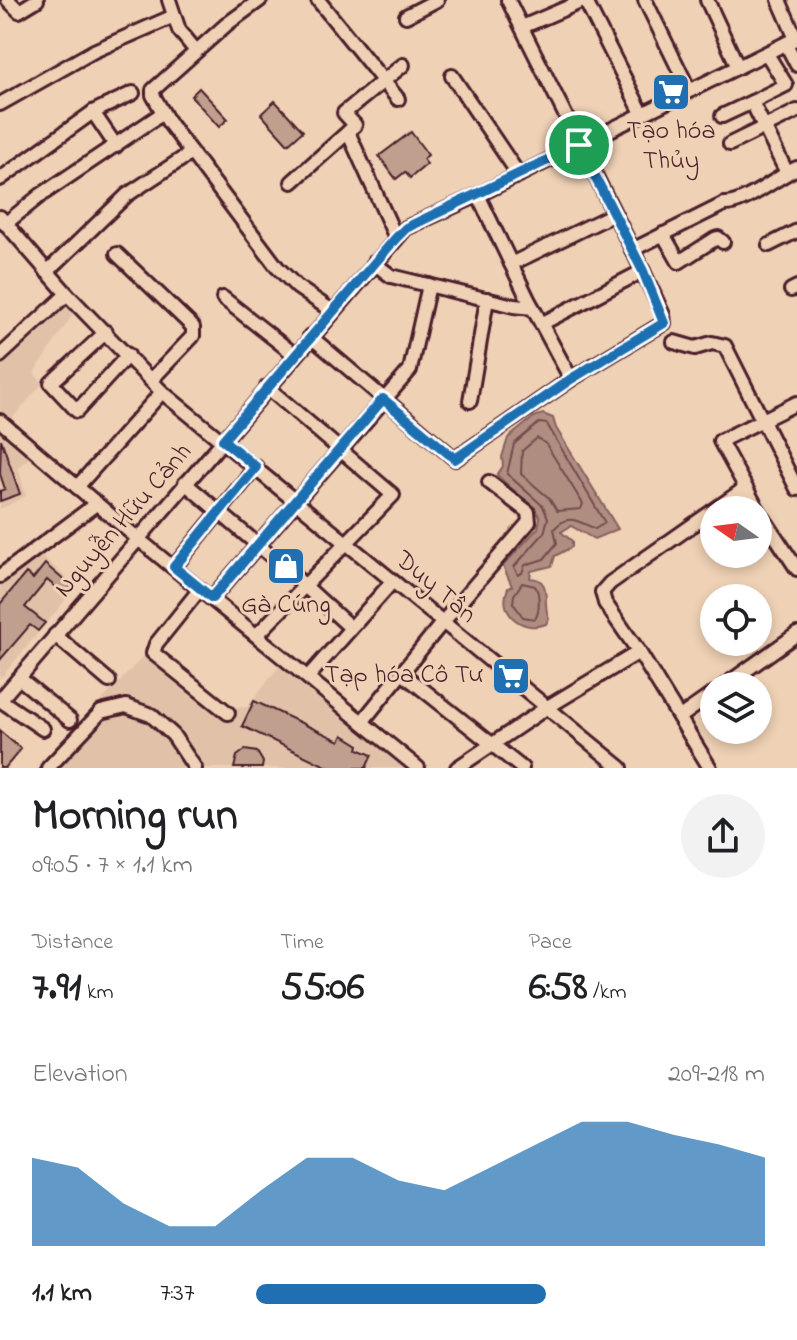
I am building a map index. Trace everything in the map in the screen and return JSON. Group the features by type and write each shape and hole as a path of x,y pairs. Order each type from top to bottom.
{"street":[{"path":"8,0 19,11 37,0"},
{"path":"169,0 179,30 196,51"},
{"path":"236,0 242,13"},
{"path":"260,0 196,51 153,90 153,95 191,153 277,267 297,287 332,311"},
{"path":"318,0 398,99"},
{"path":"406,16 437,0"},
{"path":"310,336 455,459 571,379 664,323 643,271 508,0"},
{"path":"522,27 585,0 642,113"},
{"path":"645,0 689,90"},
{"path":"707,0 738,67"},
{"path":"779,0 793,41 797,65"},
{"path":"0,104 94,51 174,16"},
{"name":"Nguyễn Hữu Cảnh","path":"0,700 406,228 793,41"},
{"path":"722,116 786,85 767,54"},
{"path":"292,182 355,125 344,113 403,65"},
{"path":"452,76 519,175"},
{"path":"0,179 93,112 133,93"},
{"path":"632,250 724,204 738,201 792,170 765,129 752,102"},
{"path":"730,144 797,111"},
{"path":"93,112 116,146"},
{"path":"3,220 163,113"},
{"path":"348,132 396,238"},
{"path":"47,272 127,195 191,153"},
{"path":"478,195 571,379"},
{"path":"511,264 614,214"},
{"name":"Duy Tân","path":"3,220 67,294 162,392 621,768"},
{"path":"769,245 797,231"},
{"path":"663,234 679,262 718,238 723,242"},
{"path":"117,254 193,327 194,333 151,380"},
{"path":"374,263 391,276 533,308"},
{"path":"543,323 643,271"},
{"path":"212,598 410,370 429,285"},
{"path":"0,356 67,294"},
{"path":"223,298 295,355"},
{"path":"470,401 487,299"},
{"path":"106,332 51,383 77,411 128,355"},
{"path":"674,342 695,348 712,343 725,346 797,489"},
{"path":"257,635 393,495 267,387"},
{"path":"77,487 162,392"},
{"path":"749,496 720,441 797,403"},
{"path":"0,421 96,504 418,768"},
{"path":"174,567 256,467"},
{"path":"362,722 529,522 528,512 489,482"},
{"path":"185,483 351,628"},
{"path":"710,768 605,603 602,592 610,583 744,489"},
{"path":"0,576 96,504"},
{"path":"772,531 797,569"},
{"path":"308,677 392,582"},
{"path":"200,589 153,647 153,653 228,713"},
{"path":"744,672 797,634"},
{"path":"55,635 109,681"},
{"path":"457,768 546,708 639,652"},
{"path":"402,673 522,768"},
{"path":"19,678 70,720"},
{"path":"0,700 43,729"},
{"path":"680,717 700,703"},
{"path":"48,768 101,712 126,706 151,715 173,735 195,768"}],"shaded area":[{"path":"63,300 75,311 34,373 43,383 8,423 0,416 0,360"},
{"path":"0,428 26,450 29,458 18,467 26,496 0,509"},
{"path":"40,554 76,587 0,679 0,582"},
{"path":"149,650 230,708 247,707 282,663 410,768 39,768"}],"water":[{"path":"543,414 553,418 556,428 618,529 594,539 571,526 561,532 572,541 572,547 555,556 552,566 531,571 530,578 537,579 544,587 549,618 546,624 528,626 509,613 505,597 512,586 503,566 538,528 540,518 497,475 503,466 502,457 508,438 534,417"}],"building":[{"path":"199,88 228,119 219,127 191,96"},
{"path":"275,101 303,131 288,144 261,114"},
{"path":"411,132 428,155 423,159 427,164 410,178 405,172 396,179 379,156"},
{"path":"1,439 20,494 0,501 0,491 5,489 0,474"},
{"path":"45,564 73,588 66,596 47,580 25,607 45,623 38,631 30,625 0,660 0,604 26,573 33,579"},
{"path":"254,701 340,741 343,735 359,745 358,749 372,755 366,768 330,768 242,726"},
{"path":"0,731 21,749 5,768 0,768"},
{"path":"245,750 257,752 263,762 262,768 234,768 237,756"}],"place":[{"name":"Tạo hóa Thủy","path":"671,92"},
{"name":"Gà Cúng","path":"286,566"},
{"name":"Tạp hóa Cô Tư","path":"511,676"}],"route":[{"path":"579,145 643,271 664,323 571,379 459,458 447,454 383,399 212,598 174,567 256,467 223,440 396,238 406,228 579,145"}]}
